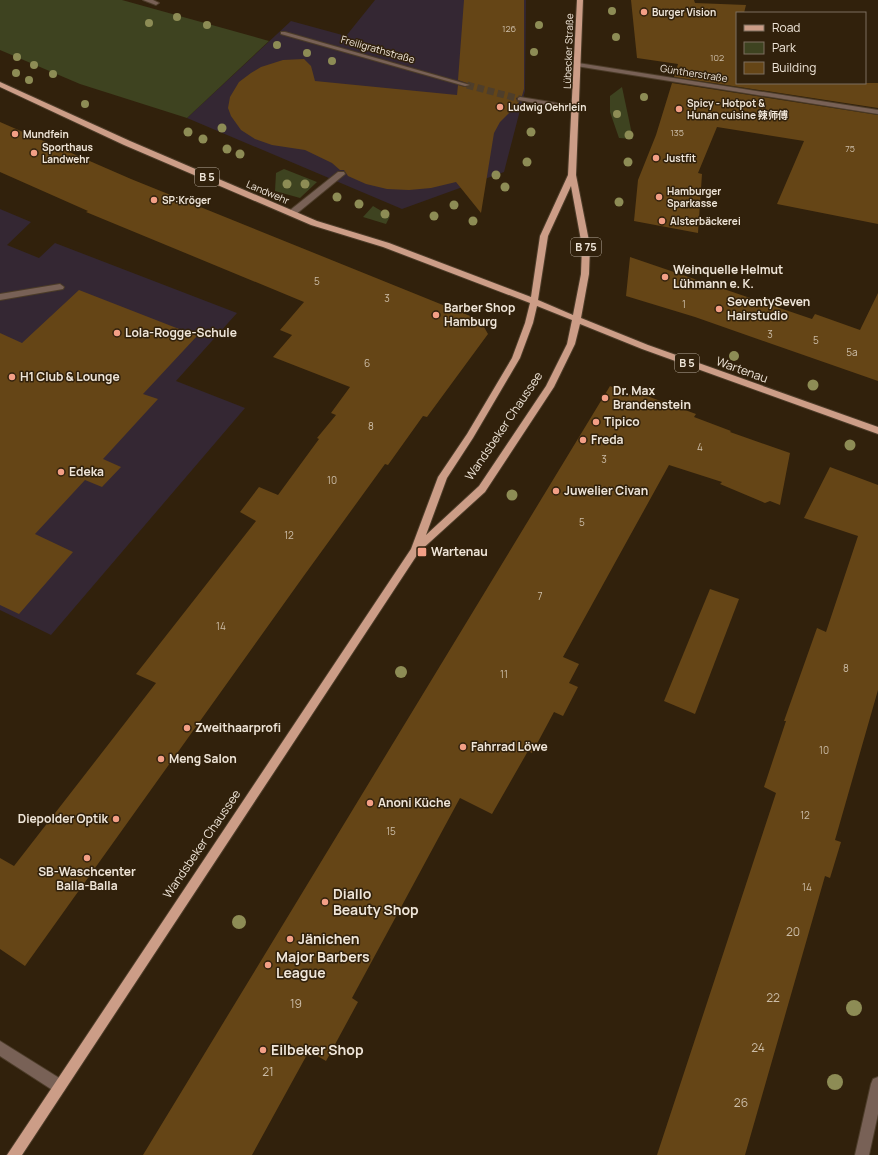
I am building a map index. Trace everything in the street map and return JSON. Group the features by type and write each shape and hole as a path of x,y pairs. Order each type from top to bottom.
{"main road":[{"name":"Lübecker Straße","path":"577,320 585,274 586,246 572,175 580,0"},
{"name":"Landwehr","path":"0,84 120,140 314,223 393,248 534,302"},
{"name":"Lübecker Straße","path":"534,302 544,236 572,175"},
{"name":"B 5","path":"534,302 577,320"},
{"name":"Wandsbeker Chaussee","path":"14,1155 415,551 443,477 470,436 516,358 534,302"},
{"name":"Wandsbeker Chaussee","path":"415,551 482,489 550,387 571,344 577,320"},
{"name":"Wartenau","path":"577,320 645,347 878,431"}],"street":[{"path":"146,0 156,3"},
{"name":"Freiligrathstraße","path":"283,33 467,85"},
{"name":"Güntherstraße","path":"578,65 878,112"},
{"path":"520,99 575,108"},
{"path":"292,213 341,174"},
{"path":"0,297 60,287"},
{"path":"0,1048 59,1086"},
{"path":"862,1155 878,1084"}],"shaded area":[{"path":"375,0 526,0 525,91 504,172 402,209 187,118 291,21 346,36"},
{"path":"0,209 31,222 7,245 39,258 55,243 237,313 176,381 245,408 51,635 0,610"}],"green space":[{"path":"0,0 122,0 269,41 187,118 80,84 0,50"},
{"path":"622,87 633,139 619,138 610,112 610,96"},
{"path":"284,169 317,182 300,198 275,191 276,173"},
{"path":"373,206 390,216 386,224 363,217"}],"building":[{"path":"464,0 524,0 524,89 522,96 516,98 519,102 517,105 500,122 494,133 481,213 456,182 431,188 409,190 387,189 366,184 348,176 344,170 340,170 332,163 305,150 272,145 255,139 241,130 231,116 228,108 230,97 239,82 261,67 283,60 304,59 311,66 315,81 457,95 458,85 465,87 471,86 470,84 458,80"},
{"path":"631,0 694,0 695,3 746,5 744,12 736,12 736,84 878,83 878,108 674,77 678,64 637,58"},
{"path":"672,83 878,115 878,224 777,204 804,141 717,127 698,173 702,174 698,233 634,221 638,180 656,135"},
{"path":"0,122 131,179 480,320 488,334 427,417 423,416 388,465 385,464 25,966 0,949 0,858 14,866 156,683 136,674 256,521 240,512 259,487 278,495 319,439 317,438 336,415 331,413 350,387 273,357 292,335 280,330 304,302 86,212 88,211 0,172"},
{"path":"630,257 812,319 815,314 860,330 878,293 878,381 695,317 626,296"},
{"path":"79,290 197,336 143,394 158,399 103,459 121,467 102,487 85,480 35,534 73,552 19,614 0,605 0,333 22,343"},
{"path":"610,386 634,396 636,392 696,414 694,417 731,431 730,432 790,453 780,505 770,501 765,503 720,484 722,482 669,465 563,657 579,664 569,683 578,687 563,716 554,712 532,753 528,751 492,814 460,798 352,998 358,1002 326,1061 309,1051 252,1155 143,1155"},
{"path":"830,467 878,485 878,690 835,840 841,842 830,878 825,876 745,1155 657,1155 776,793 764,787 786,721 784,721 817,628 826,632 858,536 804,518"},
{"path":"710,589 739,599 695,714 664,701"}],"tunnel":[{"path":"467,85 520,99"}],"place":[{"name":"Burger Vision","path":"644,12"},
{"name":"Ludwig Oehrlein","path":"500,107"},
{"name":"Spicy - Hotpot & Hunan cuisine 辣师傅","path":"679,109"},
{"name":"Mundfein","path":"15,134"},
{"name":"Sporthaus Landwehr","path":"34,153"},
{"name":"Justfit","path":"656,158"},
{"name":"Hamburger Sparkasse","path":"659,197"},
{"name":"SP:Kröger","path":"154,200"},
{"name":"Alsterbäckerei","path":"662,221"},
{"name":"Weinquelle Helmut Lühmann e. K.","path":"665,277"},
{"name":"SeventySeven Hairstudio","path":"719,309"},
{"name":"Barber Shop Hamburg","path":"436,315"},
{"name":"Lola-Rogge-Schule","path":"117,333"},
{"name":"H1 Club & Lounge","path":"12,377"},
{"name":"Dr. Max Brandenstein","path":"605,398"},
{"name":"Tipico","path":"596,422"},
{"name":"Freda","path":"583,440"},
{"name":"Edeka","path":"61,472"},
{"name":"Juwelier Civan","path":"556,491"},
{"name":"Wartenau","path":"422,552"},
{"name":"Zweithaarprofi","path":"187,728"},
{"name":"Fahrrad Löwe","path":"463,747"},
{"name":"Meng Salon","path":"161,759"},
{"name":"Anoni Küche","path":"370,803"},
{"name":"Diepolder Optik","path":"116,819"},
{"name":"SB-Waschcenter Balla-Balla","path":"87,858"},
{"name":"Diallo Beauty Shop","path":"325,902"},
{"name":"Jänichen","path":"290,939"},
{"name":"Major Barbers League","path":"268,965"},
{"name":"Eilbeker Shop","path":"263,1050"}]}
